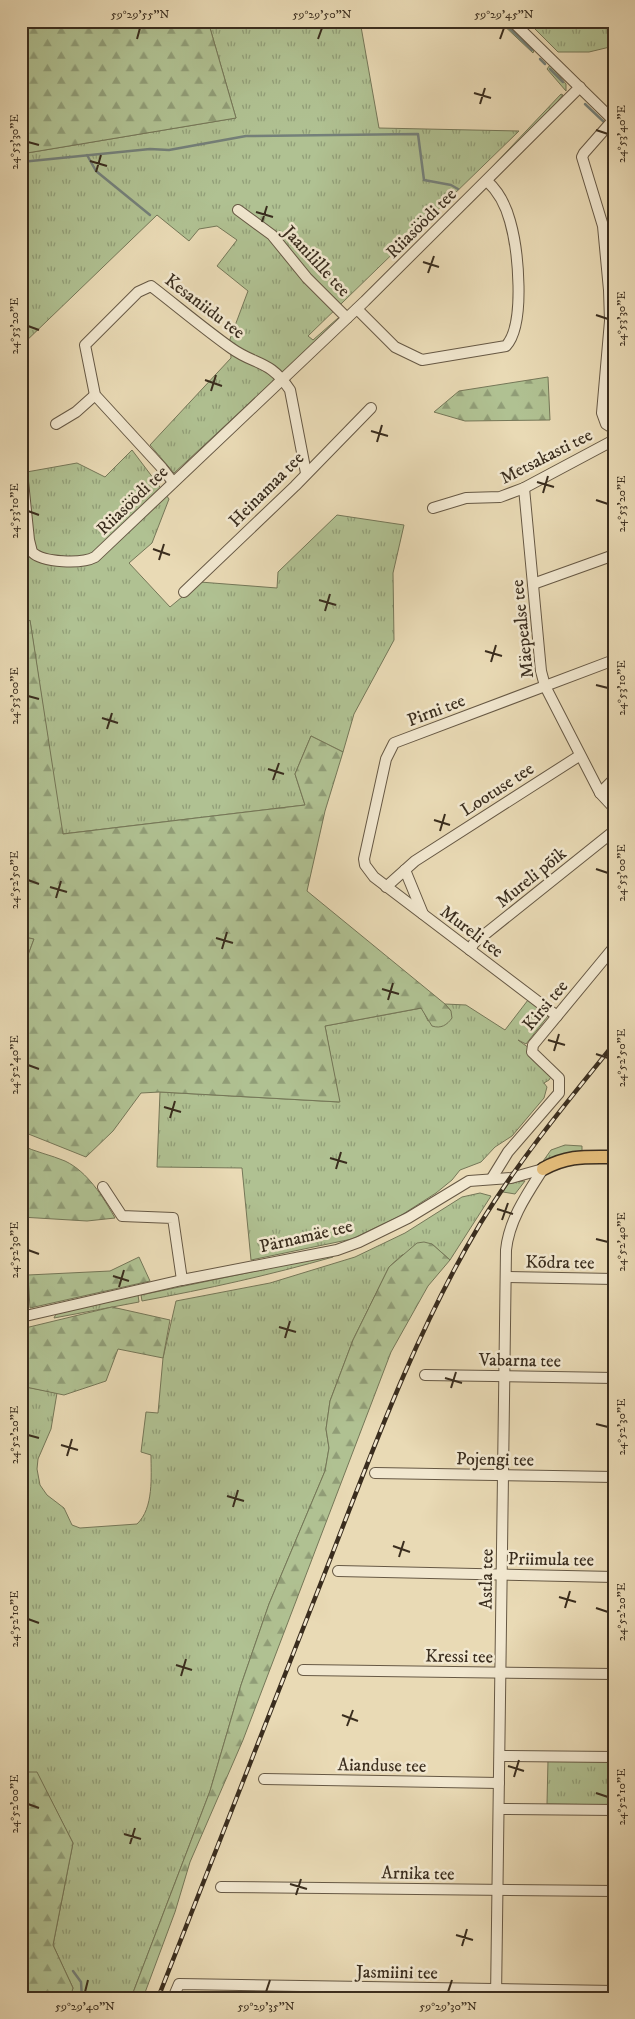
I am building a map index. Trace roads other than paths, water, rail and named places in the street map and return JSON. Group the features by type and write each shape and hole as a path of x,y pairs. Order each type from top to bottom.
{"main road":[{"name":"Pärnamäe tee","path":"543,1169 558,1160 570,1157 614,1158"}],"street":[{"path":"512,21 613,121 582,157 603,226 610,321 602,413 606,424 614,429"},
{"name":"Riiasöödi tee","path":"21,462 28,540 32,552 44,558 79,561 91,559 357,309 580,87"},
{"path":"357,309 395,347 422,360 506,346 513,339 518,309 514,247 511,222 504,203 487,181"},
{"name":"Jaanilille tee","path":"238,210 272,235 307,278 347,318"},
{"path":"603,226 614,231"},
{"name":"Kesaniidu tee","path":"95,396 85,345 138,292 151,286 233,350 271,367 282,378"},
{"path":"282,378 290,390 306,473"},
{"path":"56,424 76,412 95,396 173,482"},
{"name":"Heinamaa tee","path":"184,592 295,486 371,408"},
{"name":"Metsakasti tee","path":"433,508 446,502 466,498 500,497 524,488 614,440"},
{"name":"Mäepealse tee","path":"524,488 544,686 579,756 600,792 614,808"},
{"path":"533,584 614,556"},
{"name":"Pirni tee","path":"368,871 364,859 386,759 394,743 614,660"},
{"name":"Lootuse tee","path":"386,887 405,870 579,756"},
{"path":"600,792 614,778"},
{"name":"Mureli põik","path":"470,950 474,943 614,831"},
{"path":"405,870 423,915"},
{"name":"Mureli tee","path":"368,871 386,887 557,1016"},
{"name":"Kirsi tee","path":"492,1178 508,1152 559,1093 560,1085 557,1075 532,1050 557,1016 614,947"},
{"name":"Pärnamäe tee","path":"21,1317 182,1280 337,1250 360,1242 408,1218 469,1181 511,1178 543,1169"},
{"name":"Astla tee","path":"496,1994 506,1277 509,1230 543,1169"},
{"path":"103,1187 122,1216 174,1218 182,1280"},
{"name":"Kõdra tee","path":"506,1277 614,1279"},
{"name":"Vabarna tee","path":"425,1375 614,1378"},
{"name":"Pojengi tee","path":"375,1473 614,1477"},
{"name":"Priimula tee","path":"338,1571 614,1576"},
{"name":"Kressi tee","path":"303,1670 614,1674"},
{"path":"500,1756 614,1757"},
{"name":"Aianduse tee","path":"264,1779 499,1783"},
{"path":"499,1809 614,1810"},
{"name":"Arnika tee","path":"221,1887 614,1891"},
{"name":"Jasmiini tee","path":"173,1998 179,1984 496,1994 614,1991"}],"waterway":[{"path":"502,21 532,50"},
{"path":"540,59 545,64"},
{"path":"550,69 563,82"},
{"path":"585,104 604,122"},
{"path":"21,162 150,149 169,150 246,136 418,134 424,180 451,185 458,189"},
{"path":"87,155 96,171 150,215"},
{"path":"73,1971 81,1982 82,1998"}],"railway":[{"path":"158,1998 378,1437 435,1307 495,1200 544,1132 614,1044"}]}
